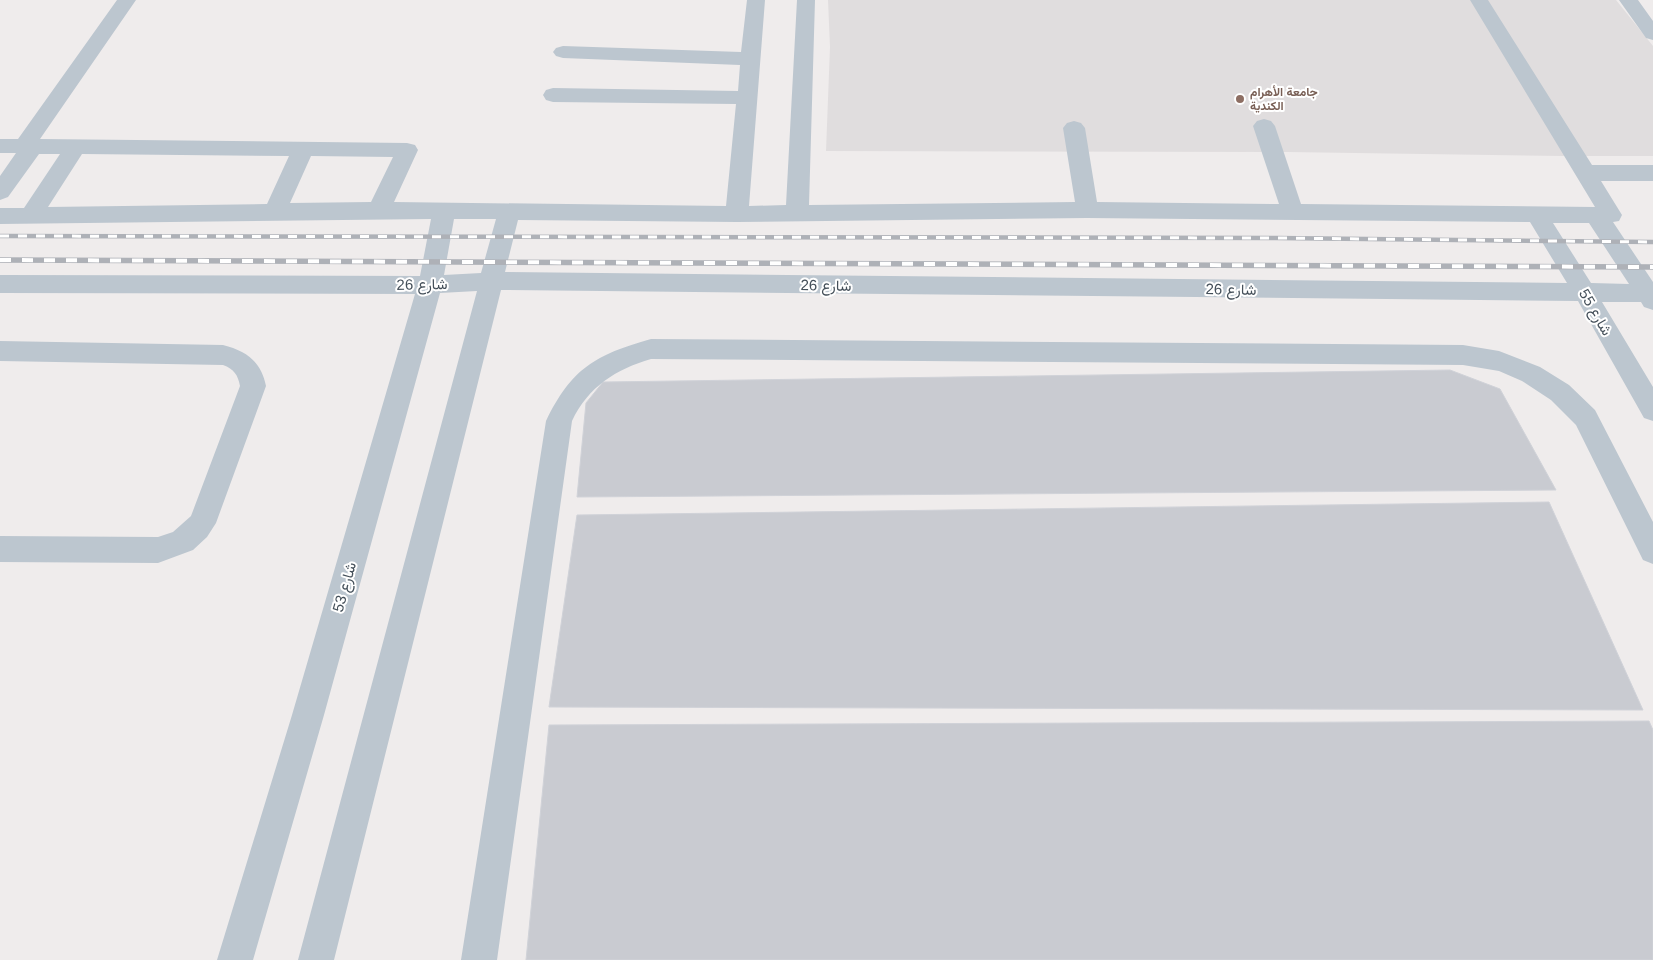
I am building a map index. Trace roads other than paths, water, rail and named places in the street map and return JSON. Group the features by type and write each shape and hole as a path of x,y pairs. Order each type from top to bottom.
{"street":[{"path":"0,192 28,146 127,0"},
{"path":"737,214 756,0"},
{"path":"796,213 806,0"},
{"path":"1479,0 1585,173 1604,215 1651,296"},
{"path":"1628,0 1653,34"},
{"path":"564,52 751,59"},
{"path":"553,95 747,98"},
{"path":"1264,126 1293,213"},
{"path":"1074,128 1087,210"},
{"path":"0,146 406,150 379,210"},
{"path":"31,215 76,146"},
{"path":"275,211 303,149"},
{"path":"1585,173 1653,173"},
{"path":"0,216 379,210 737,214 1087,210 1604,215"},
{"name":"شارع 53","path":"235,960 308,715 430,285 444,212"},
{"path":"316,960 509,212"},
{"name":"شارع 55","path":"1536,215 1585,293 1653,410"},
{"name":"شارع 26","path":"0,284 430,285 490,282 1585,293 1651,296"},
{"path":"478,960 560,422 567,404 578,388 599,370 630,354 651,349 661,349 1453,355 1485,357 1508,363 1530,372 1552,385 1570,400 1586,418 1653,551"},
{"path":"0,351 223,355 236,358 246,365 252,374 253,386 202,524 183,541 171,547 158,550 0,549"}],"railway":[{"path":"0,236 1276,238 1653,242"},
{"path":"0,260 1653,267"}],"place":[{"name":"جامعة الأهرام الكندية","path":"1240,99"}]}
